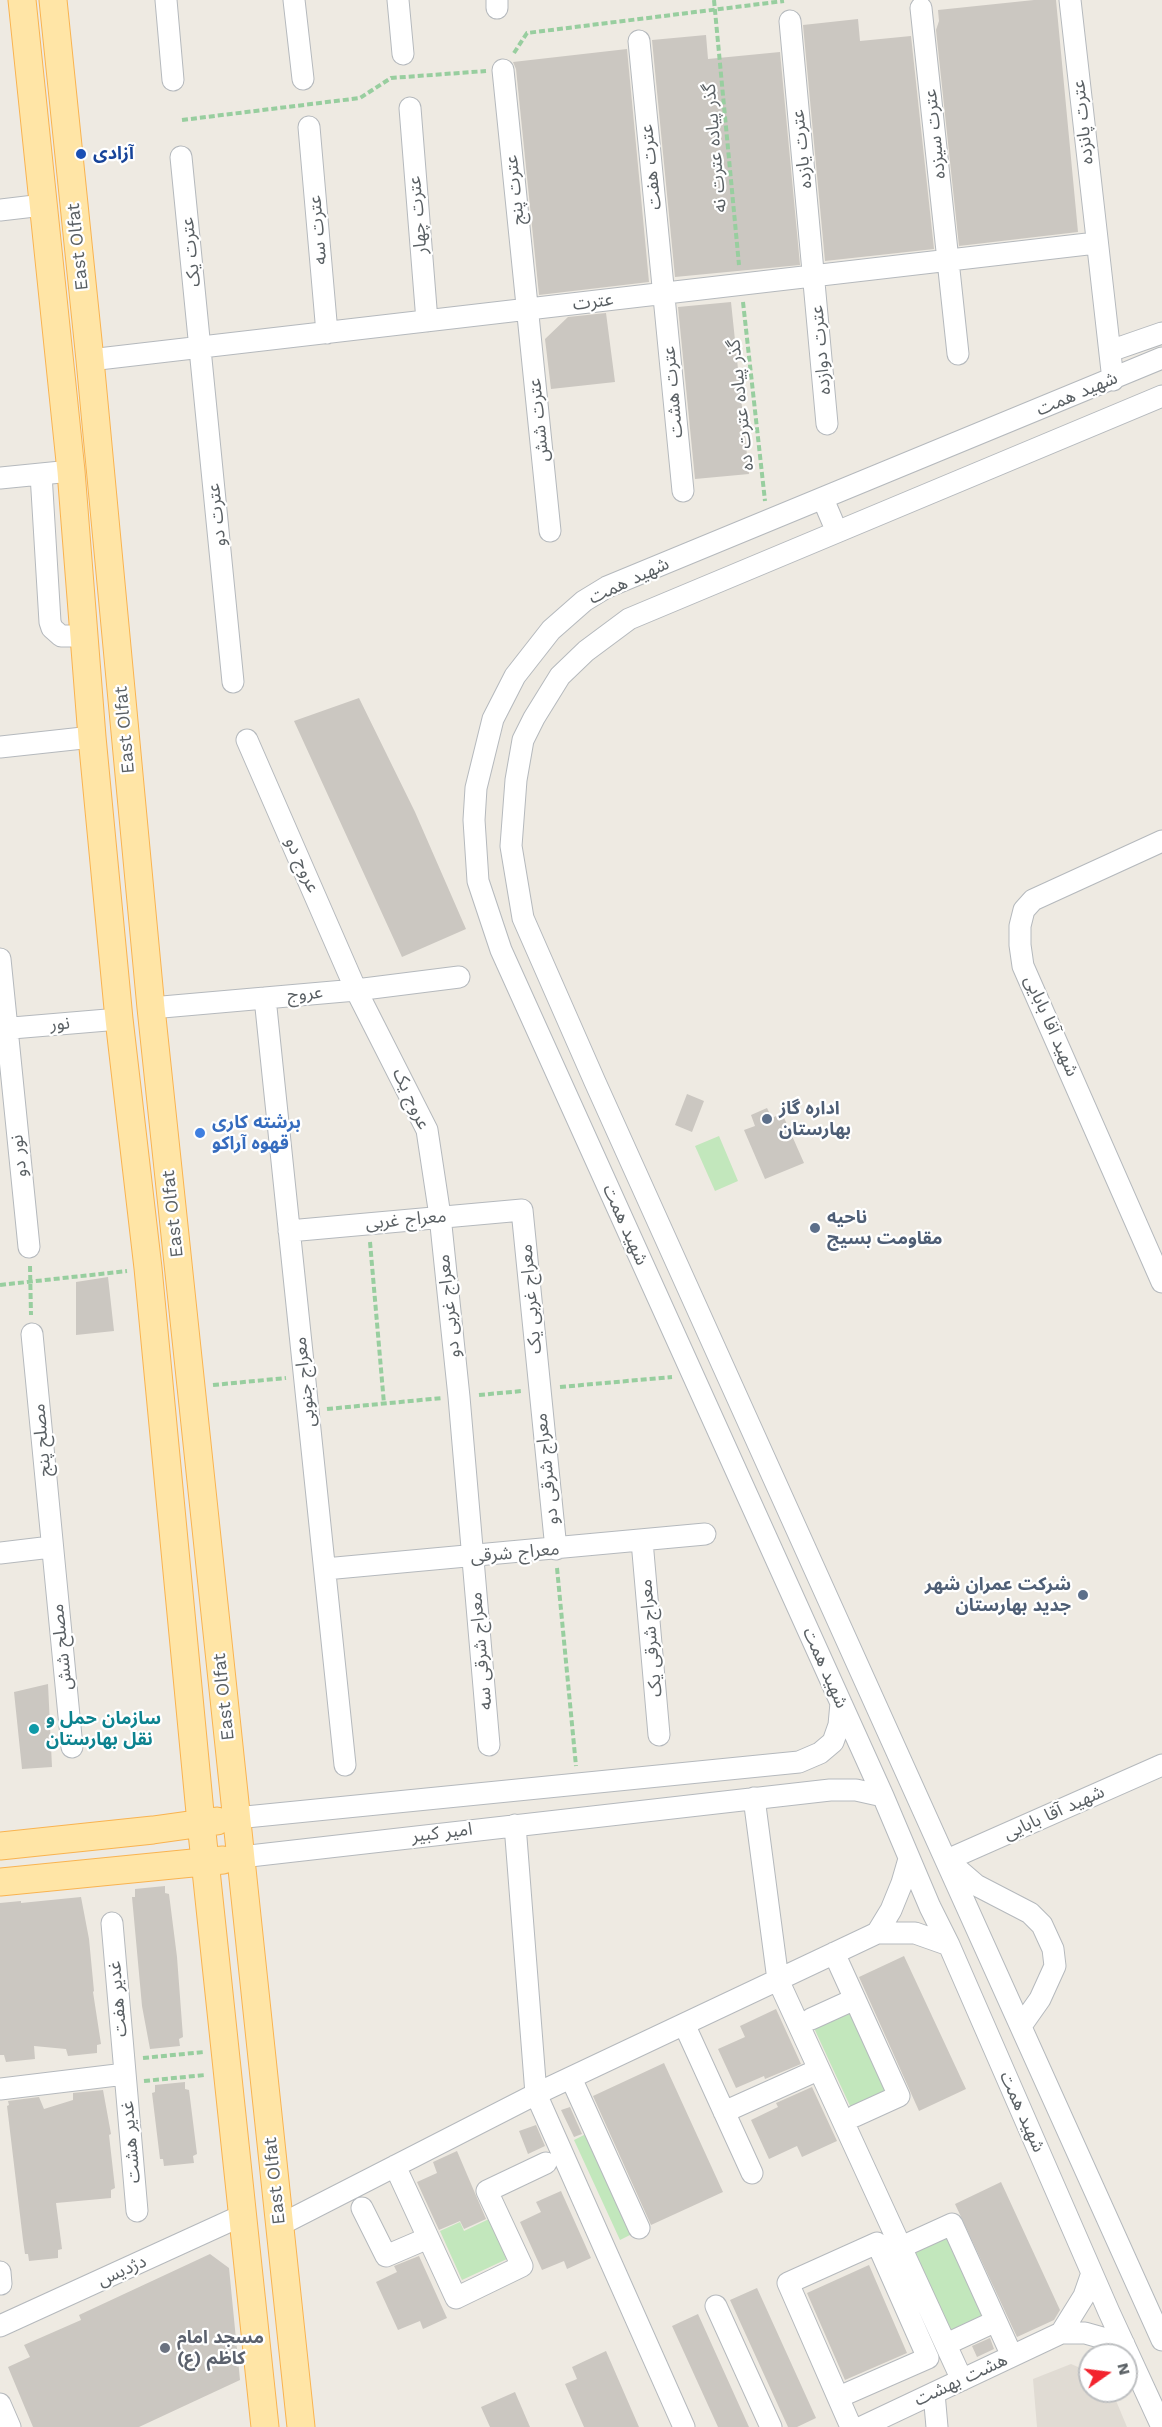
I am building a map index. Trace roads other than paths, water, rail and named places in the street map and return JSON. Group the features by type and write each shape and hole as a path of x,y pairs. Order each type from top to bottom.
{"main road":[{"name":"East Olfat","path":"22,0 71,471 92,737 119,1018 148,1268 201,1823 266,2427"},
{"name":"East Olfat","path":"53,0 152,1008 301,2427"},
{"name":"امیر کبیر","path":"0,1846 153,1830 237,1818"},
{"name":"امیر کبیر","path":"0,1882 241,1857"}],"street":[{"path":"166,0 173,80"},
{"path":"294,0 303,79"},
{"path":"399,0 403,54"},
{"name":"عترت پانزده","path":"1070,0 1113,380"},
{"name":"عترت سیزده","path":"921,8 958,354"},
{"name":"عترت یازده","path":"790,21 815,276"},
{"name":"عترت هفت","path":"639,41 664,294"},
{"name":"عترت پنج","path":"503,70 528,309"},
{"name":"عترت چهار","path":"410,108 427,321"},
{"name":"عترت سه","path":"309,127 327,333"},
{"name":"عترت یک","path":"180,157 201,348"},
{"path":"0,210 43,205"},
{"name":"عترت","path":"90,360 1096,243"},
{"name":"عترت دوازده","path":"815,276 827,424"},
{"name":"عترت هشت","path":"664,294 683,491"},
{"name":"عترت شش","path":"528,309 550,531"},
{"path":"1110,351 1162,333"},
{"name":"عترت دو","path":"201,348 233,681"},
{"name":"شهید همت","path":"1124,2343 883,1796 501,950 478,881 474,820 476,788 493,719 515,676 551,630 584,601 608,587 1162,358"},
{"name":"شهید همت","path":"1162,396 629,619 586,651 560,676 523,740 516,780 511,846 523,918 1162,2340"},
{"path":"0,478 71,471"},
{"path":"41,474 50,622 52,628 61,636 84,636"},
{"path":"823,499 837,532"},
{"path":"0,747 92,737"},
{"name":"عروج دو","path":"247,740 356,990"},
{"name":"شهید آقا بابایی","path":"1162,841 1046,892 1033,900 1024,910 1020,926 1023,966 1162,1282"},
{"name":"نور دو","path":"0,959 3,1028 29,1247"},
{"name":"عروج","path":"152,1008 356,990 459,977"},
{"name":"عروج یک","path":"356,990 427,1130 440,1216"},
{"name":"معراج جنوبی","path":"265,998 345,1765"},
{"name":"نور","path":"3,1028 119,1018"},
{"name":"معراج غربی","path":"289,1231 522,1209"},
{"name":"معراج غربی یک","path":"522,1209 539,1389"},
{"name":"معراج غربی دو","path":"440,1216 459,1396 472,1556"},
{"name":"مصلح پنج","path":"32,1334 51,1547"},
{"name":"معراج شرقی دو","path":"539,1389 556,1549"},
{"name":"معراج شرقی","path":"325,1569 705,1534"},
{"name":"معراج شرقی یک","path":"642,1541 659,1736"},
{"path":"0,1553 51,1547"},
{"name":"مصلح شش","path":"51,1547 72,1747"},
{"name":"معراج شرقی سه","path":"472,1556 489,1745"},
{"name":"امیر کبیر","path":"237,1818 799,1762 820,1753 832,1742 839,1725 841,1703"},
{"name":"شهید آقا بابایی","path":"947,1860 1162,1765"},
{"name":"امیر کبیر","path":"241,1857 844,1789 883,1796"},
{"path":"753,1798 778,1980 962,2380"},
{"path":"515,1825 536,2094 684,2427"},
{"path":"877,1933 891,1910 909,1859"},
{"path":"947,1860 976,1885 1030,1914 1042,1925 1053,1949 1055,1966 1040,1999 1021,2026"},
{"name":"غدیر هفت","path":"112,1923 125,2072"},
{"path":"280,2225 536,2094 877,1933 915,1933 949,1945"},
{"path":"834,1953 899,2096 855,2116"},
{"path":"811,2019 855,1999"},
{"path":"684,2024 752,2173"},
{"path":"0,2089 125,2072"},
{"name":"غدیر هشت","path":"125,2072 137,2211"},
{"path":"724,2112 811,2073"},
{"path":"571,2078 639,2228"},
{"path":"395,2166 456,2298 522,2266 487,2191 546,2163"},
{"path":"362,2208 386,2256 428,2238"},
{"name":"دژدیس","path":"0,2326 243,2216"},
{"path":"908,2244 952,2224 1012,2356"},
{"path":"839,2397 928,2358 878,2243 788,2283 851,2427"},
{"path":"1061,2333 1084,2296 1092,2273"},
{"path":"716,2307 771,2427"},
{"path":"951,2342 996,2321"},
{"path":"1061,2333 1085,2333 1120,2343"},
{"name":"هشت بهشت","path":"862,2427 1061,2333"},
{"name":"شهید همت","path":"1138,2375 1162,2427"},
{"path":"934,2393 937,2427"},
{"path":"0,2404 10,2427"}],"place":[{"name":"آزادی","path":"81,154"},
{"name":"اداره گاز بهارستان","path":"767,1119"},
{"name":"برشته کاری قهوه آراکو","path":"200,1133"},
{"name":"ناحیه مقاومت بسیج","path":"815,1228"},
{"name":"شرکت عمران شهر جدید بهارستان","path":"1083,1595"},
{"name":"سازمان حمل و نقل بهارستان","path":"34,1729"},
{"name":"مسجد امام کاظم (ع)","path":"165,2348"}]}
